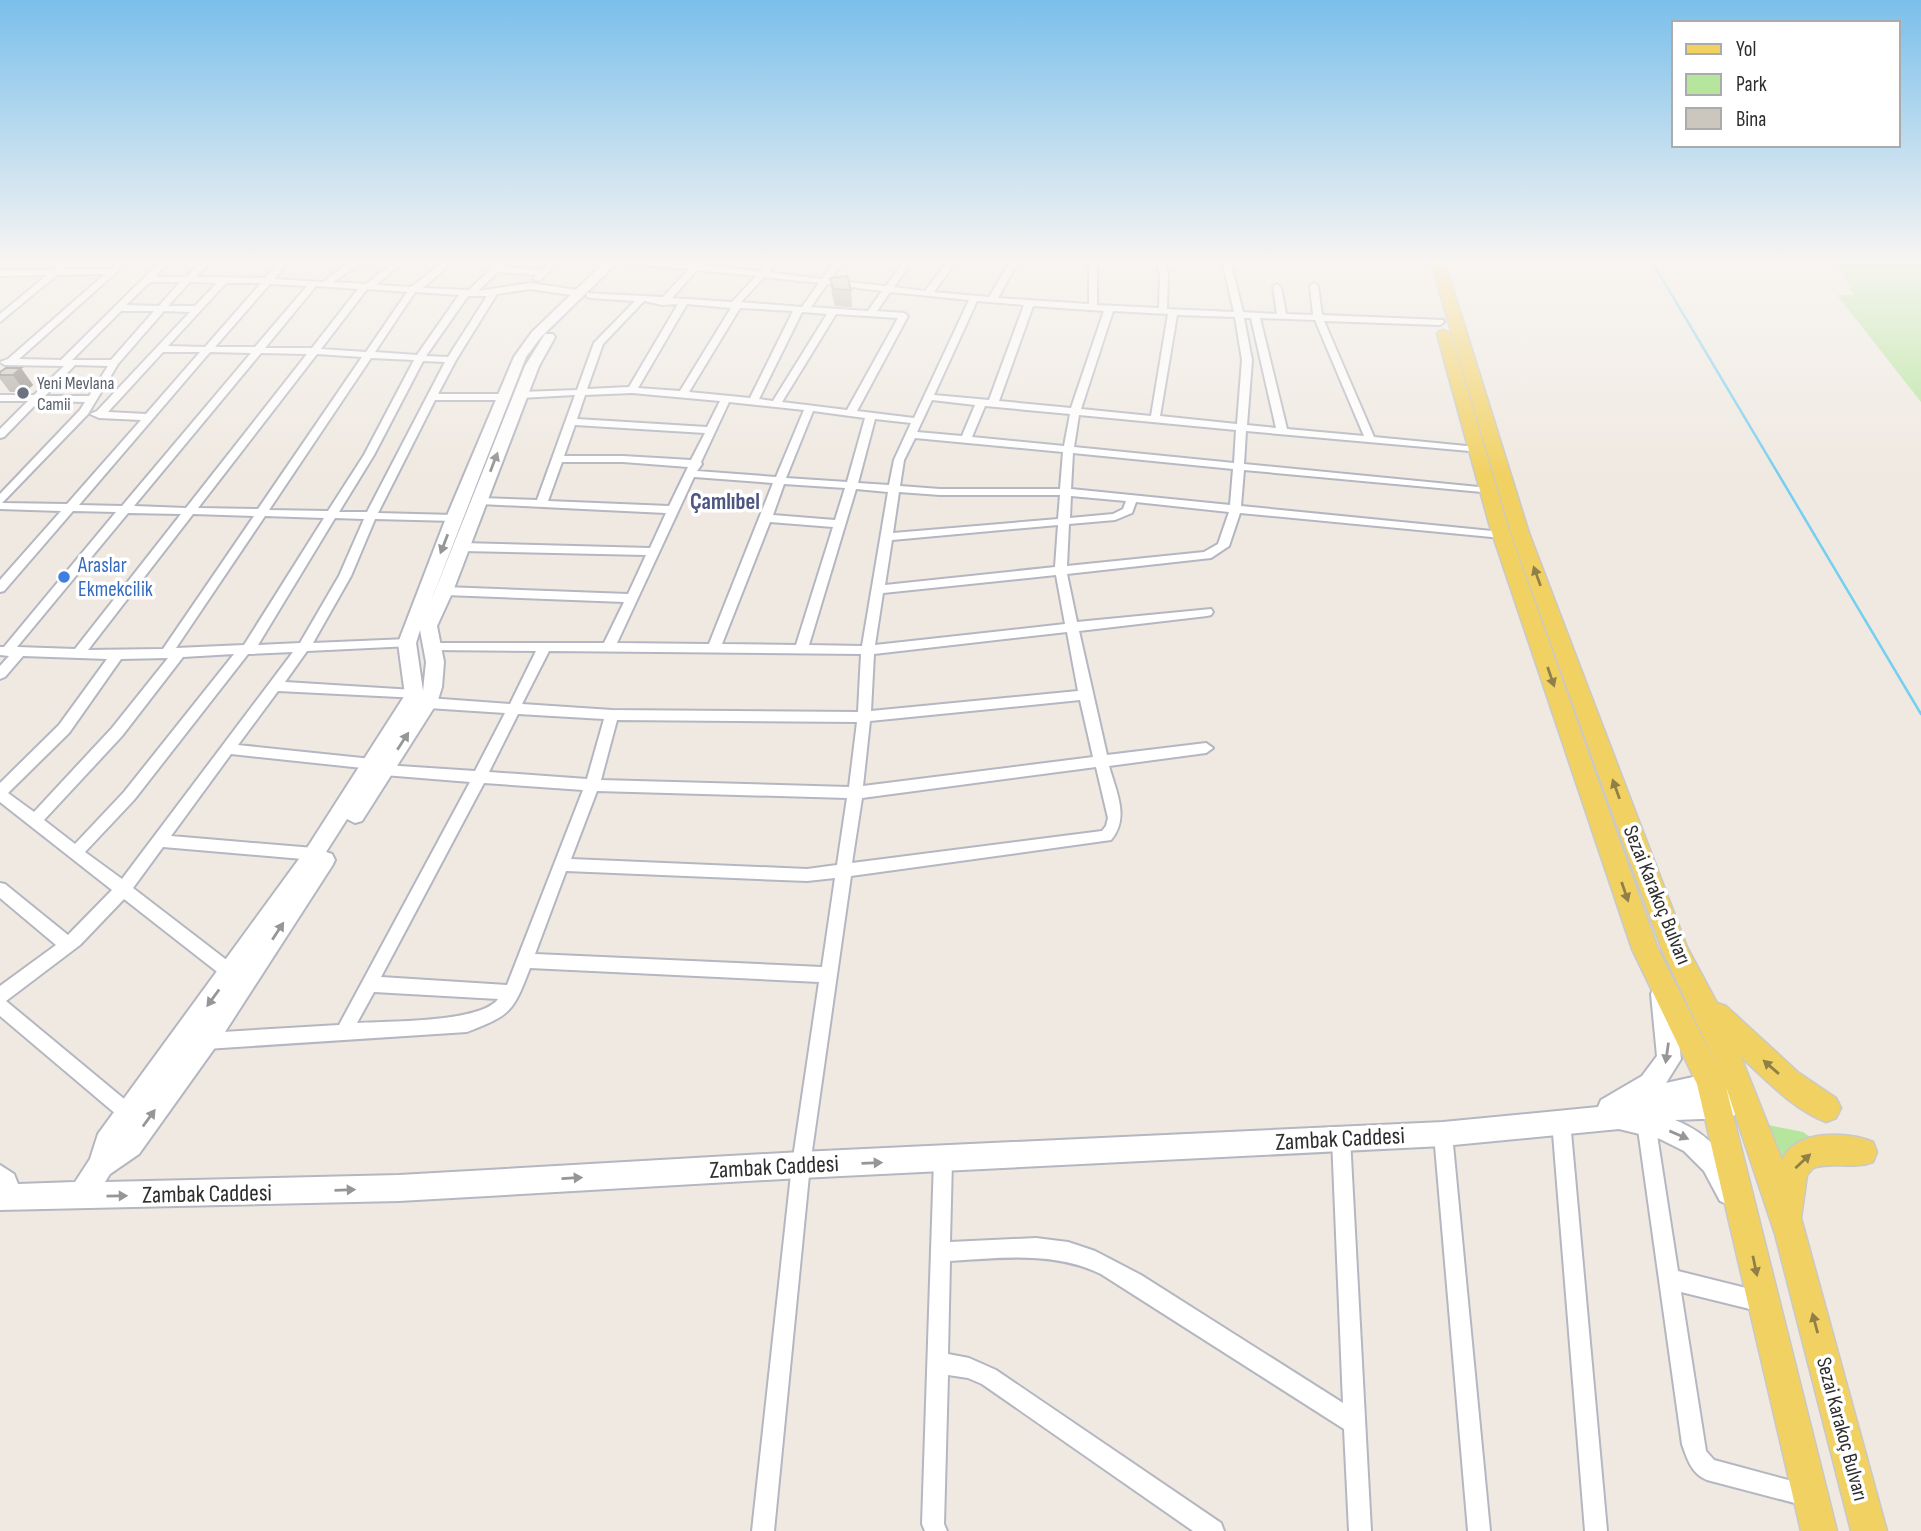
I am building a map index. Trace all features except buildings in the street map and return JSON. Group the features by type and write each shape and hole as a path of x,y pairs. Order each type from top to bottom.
{"main road":[{"path":"421,699 407,643 454,518 511,396 553,331"},
{"path":"1443,331 1502,535 1640,936 1660,986 1690,1035 1714,1095 1819,1531"},
{"name":"Sezai Karakoç Bulvarı","path":"1459,331 1525,546 1675,950 1707,1006 1747,1098 1786,1218 1869,1531"},
{"path":"101,1165 130,1145 206,1041 421,699 433,687 435,662 428,626 480,500 511,396"},
{"path":"81,1196 101,1165 107,1143 378,767"},
{"path":"1612,1113 1651,1084 1669,1059 1669,1039 1660,986"},
{"path":"1707,1006 1789,1083 1826,1108"},
{"path":"1612,1113 1651,1109 1714,1095 1747,1098"},
{"path":"1612,1113 1646,1122 1689,1139 1710,1157 1745,1222"},
{"name":"Zambak Caddesi","path":"2,1190 81,1196 399,1188 801,1165 1443,1134 1612,1113"},
{"path":"1786,1218 1793,1189 1793,1172 1801,1159 1815,1151 1827,1149 1862,1152"}],"street":[{"path":"7,376 10,362 45,331"},
{"path":"0,435 97,331"},
{"path":"0,500 83,414 101,380 141,331"},
{"path":"99,415 176,331"},
{"path":"0,588 224,331"},
{"path":"0,674 9,652 275,331"},
{"path":"78,654 330,331"},
{"path":"35,821 117,732 173,653 385,331"},
{"path":"76,852 129,796 246,651 334,515 420,358 440,331"},
{"path":"0,996 68,945 124,888 304,647 345,576 371,515 451,360 469,331"},
{"path":"542,502 599,343 610,331"},
{"path":"632,390 666,331"},
{"path":"683,394 720,331"},
{"path":"753,401 790,331"},
{"path":"776,404 820,331"},
{"path":"851,412 895,331"},
{"path":"763,1531 801,1165 855,793 868,650 877,590 899,460 958,331"},
{"path":"993,404 1019,331"},
{"path":"561,865 747,874 842,873 1106,836 1113,828 1115,818 1085,695 1061,571 1068,450 1076,411 1102,331"},
{"path":"1155,419 1166,331"},
{"path":"877,590 1212,553 1226,543 1235,510 1247,359 1242,331"},
{"path":"1259,331 1283,431"},
{"path":"1324,331 1370,439"},
{"path":"160,349 314,351 451,360"},
{"path":"10,362 114,363"},
{"path":"433,397 632,390 726,398 916,421"},
{"path":"927,397 1477,450"},
{"path":"0,398 93,399"},
{"path":"608,649 726,398"},
{"path":"966,439 981,402"},
{"path":"713,650 810,408"},
{"path":"83,414 150,416"},
{"path":"801,649 852,487 871,415"},
{"path":"572,422 712,430"},
{"path":"910,434 1489,491"},
{"path":"558,459 623,459 779,481 852,487 1064,492 1502,535"},
{"path":"887,537 1121,515 1128,511 1132,499"},
{"path":"480,500 675,510"},
{"path":"0,506 454,518"},
{"path":"766,518 840,524"},
{"path":"462,547 655,552"},
{"path":"444,591 633,598"},
{"path":"430,646 868,650 1207,612"},
{"path":"9,652 117,655 407,643"},
{"path":"343,1033 480,776 544,648"},
{"path":"117,655 64,729 0,793 231,973"},
{"path":"276,686 513,710 612,715 864,717 1085,695"},
{"path":"206,1041 467,1024 500,1010 512,993 592,785 612,715"},
{"path":"229,749 378,767 592,785 855,793 1206,748"},
{"path":"161,841 314,854"},
{"path":"0,888 68,945"},
{"path":"524,961 829,975"},
{"path":"370,984 512,993"},
{"path":"0,1006 129,1114"},
{"path":"1554,1121 1596,1531"},
{"path":"1646,1122 1693,1444 1698,1458 1707,1469 1810,1496"},
{"path":"1443,1134 1479,1531"},
{"path":"1341,1138 1360,1531"},
{"path":"936,1531 933,1524 943,1160"},
{"path":"940,1252 1030,1247 1050,1248 1086,1257 1271,1367 1355,1423"},
{"path":"1669,1279 1762,1302"},
{"path":"937,1363 968,1368 989,1377 1213,1531"}],"green space":[{"path":"1866,331 1921,331 1921,402"},
{"path":"1768,1125 1803,1132 1814,1140 1790,1149 1783,1159 1778,1159"}],"waterway":[{"path":"1693,331 1921,714"}],"place":[{"name":"Yeni Mevlana Camii","path":"23,393"},
{"name":"Araslar Ekmekcilik","path":"64,577"}],"district":[{"name":"Çamlıbel","path":"725,502"}]}
